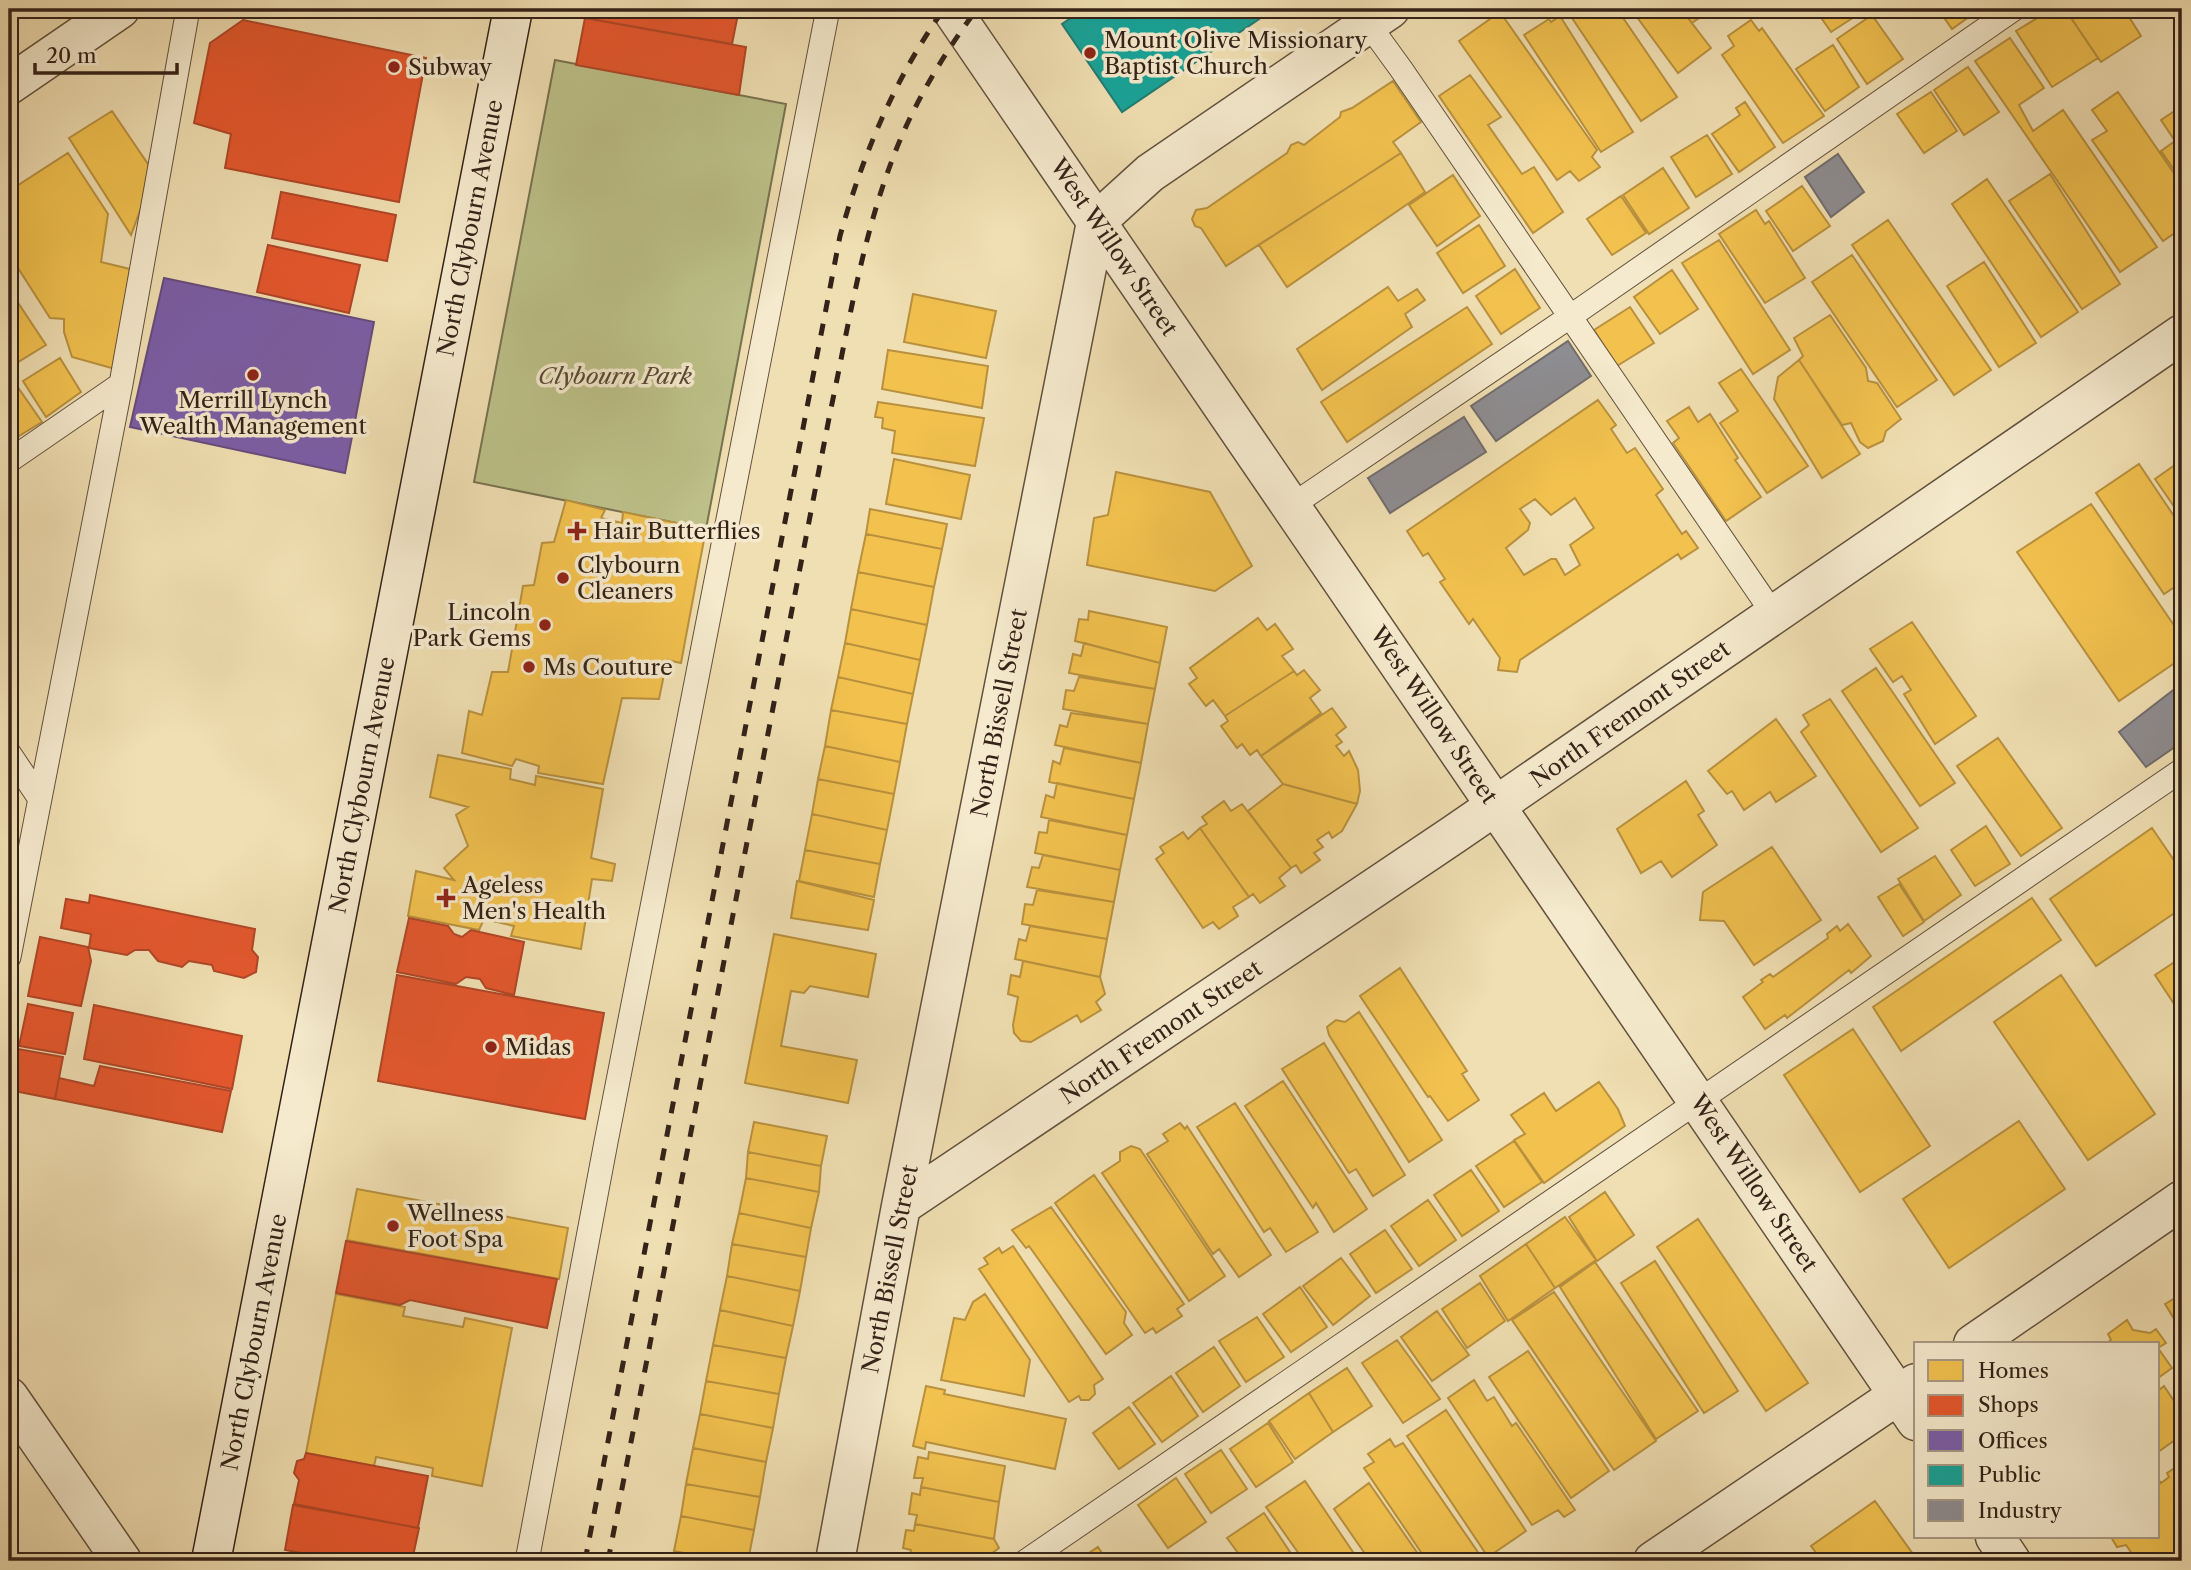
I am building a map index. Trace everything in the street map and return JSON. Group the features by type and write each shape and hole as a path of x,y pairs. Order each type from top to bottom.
{"street":[{"path":"9,85 120,9"},
{"name":"North Clybourn Avenue","path":"211,1561 513,9"},
{"name":"West Willow Street","path":"951,9 1699,1103 1910,1400"},
{"path":"1096,222 1150,173 1371,14"},
{"name":"North Bissell Street","path":"835,1561 901,1206 1096,222"},
{"name":"North Fremont Street","path":"901,1206 1496,806 2182,334"},
{"path":"1976,1342 2182,1200"},
{"path":"9,1397 122,1561"},
{"path":"1653,1561 1910,1400"},
{"path":"1996,1538 2011,1561"}],"lane":[{"path":"9,957 121,384 188,9"},
{"path":"527,1561 611,1115 828,9"},
{"path":"1291,506 1572,316 2014,9"},
{"path":"1371,14 1774,615"},
{"path":"9,461 121,384"},
{"path":"9,753 40,799"},
{"path":"1026,1561 2182,770"}],"green space":[{"name":"Clybourn Park","path":"555,60 786,104 706,529 474,482"}],"building: Homes":[{"path":"1566,9 1617,9 1677,97 1641,121"},
{"path":"1631,9 1681,9 1711,48 1678,73"},
{"path":"1681,9 1712,9 1692,23"},
{"path":"1815,9 1865,9 1865,10 1831,32"},
{"path":"1938,9 1980,9 1952,29"},
{"path":"2052,9 2065,9 2098,58 2052,87 2016,31"},
{"path":"2065,9 2124,9 2141,36 2101,62"},
{"path":"1500,12 1597,150 1592,157 1600,167 1579,181 1570,171 1557,180 1459,41"},
{"path":"1872,15 1903,59 1867,84 1837,39"},
{"path":"1560,16 1633,132 1601,152 1524,35 1549,19 1551,22"},
{"path":"1751,20 1759,31 1762,28 1824,116 1783,143 1722,55 1734,46 1728,36"},
{"path":"2010,38 2044,88 2019,105 2033,131 2063,110 2157,247 2120,272 1975,61"},
{"path":"1833,45 1859,87 1825,111 1796,69"},
{"path":"1968,67 1999,112 1964,135 1934,90"},
{"path":"1470,75 1501,117 1488,125 1522,174 1534,167 1563,212 1533,233 1439,96"},
{"path":"1393,81 1421,122 1393,142 1401,153 1226,266 1201,228 1195,226 1192,219 1196,210 1207,208 1287,153 1291,145 1298,142 1304,145 1340,117 1341,112 1352,108"},
{"path":"1931,92 1957,131 1924,153 1897,114"},
{"path":"2118,92 2182,185 2182,228 2163,241 2092,140 2107,131 2092,110"},
{"path":"1745,102 1775,147 1739,172 1712,134 1740,115 1736,108"},
{"path":"2182,106 2182,181 2161,151 2175,141 2161,120"},
{"path":"112,111 154,173 131,235 69,138"},
{"path":"1707,135 1732,174 1696,197 1671,157"},
{"path":"68,153 108,214 101,262 130,269 115,369 72,357 64,332 64,319 50,318 9,254 9,191"},
{"path":"1401,153 1425,192 1287,287 1259,245"},
{"path":"1663,168 1689,208 1649,234 1623,195"},
{"path":"2050,174 2120,284 2082,309 2009,201"},
{"path":"1453,175 1480,216 1437,246 1409,205"},
{"path":"1987,179 2078,312 2041,337 1952,204"},
{"path":"1802,186 1830,226 1793,251 1766,211"},
{"path":"1621,196 1646,233 1612,255 1587,219"},
{"path":"1756,210 1765,224 1769,221 1805,278 1765,303 1719,234"},
{"path":"1888,220 1991,370 1954,395 1852,245"},
{"path":"1479,225 1505,266 1463,293 1437,253"},
{"path":"1719,240 1790,350 1753,374 1682,263"},
{"path":"1852,255 1937,380 1897,407 1812,282"},
{"path":"1984,262 2036,343 1999,367 1947,286"},
{"path":"1515,269 1540,308 1501,334 1476,296"},
{"path":"1672,270 1698,309 1660,334 1634,297"},
{"path":"1388,287 1398,301 1417,289 1425,300 1405,314 1412,327 1322,390 1297,349"},
{"path":"9,289 46,345 10,367 9,365"},
{"path":"913,294 996,311 986,358 904,342"},
{"path":"1467,307 1492,344 1347,442 1321,402"},
{"path":"1630,307 1654,343 1617,366 1594,330"},
{"path":"1830,315 1866,368 1868,381 1877,383 1901,419 1886,431 1883,441 1868,448 1860,442 1851,423 1842,425 1799,360 1803,356 1794,338"},
{"path":"888,350 988,366 982,408 882,389"},
{"path":"60,358 81,392 46,417 23,381"},
{"path":"1799,360 1860,454 1822,478 1774,399 1778,377"},
{"path":"1741,369 1808,466 1767,493 1720,423 1738,411 1719,383"},
{"path":"17,386 42,422 9,442 9,391"},
{"path":"1598,400 1616,425 1611,429 1627,453 1635,448 1663,489 1656,495 1682,534 1686,531 1698,548 1681,559 1678,554 1520,660 1517,672 1498,670 1500,658 1473,619 1469,624 1440,582 1445,579 1428,553 1423,556 1407,531","holes":["1575,498 1594,528 1570,545 1580,565 1565,575 1556,559 1551,559 1524,575 1506,548 1528,530 1530,523 1520,509 1535,499 1551,515"]},
{"path":"878,402 984,418 975,466 892,453 895,431 882,428 883,418 875,417"},
{"path":"1689,407 1698,422 1710,414 1738,458 1735,460 1761,497 1726,521 1673,443 1679,438 1667,421"},
{"path":"894,459 970,475 961,519 886,504"},
{"path":"2182,460 2182,518 2155,479"},
{"path":"2139,464 2182,528 2182,582 2164,594 2096,493"},
{"path":"1116,472 1210,492 1252,566 1215,591 1087,565 1094,518 1108,515"},
{"path":"566,500 605,510 601,518 622,523 623,512 706,529 681,663 667,660 659,699 622,698 603,784 538,773 539,766 516,759 512,766 462,753 469,711 482,715 492,672 508,672 523,586 534,585 542,543 554,542"},
{"path":"2091,504 2182,637 2182,658 2119,701 2017,552"},
{"path":"870,509 947,524 942,549 866,534"},
{"path":"866,534 942,549 934,587 858,572"},
{"path":"858,572 934,587 927,625 851,609"},
{"path":"851,609 927,625 920,660 845,643"},
{"path":"1089,611 1167,627 1160,663 1075,641 1079,619 1088,620"},
{"path":"1258,618 1267,630 1275,624 1293,649 1282,656 1294,671 1225,716 1213,700 1206,706 1189,684 1197,678 1190,668"},
{"path":"1912,622 1976,716 1935,744 1904,694 1911,690 1902,676 1893,682 1870,649"},
{"path":"845,643 920,660 913,694 838,677"},
{"path":"1084,643 1160,663 1155,689 1069,673 1073,654 1081,656"},
{"path":"1876,668 1955,783 1920,806 1842,691"},
{"path":"1304,670 1320,690 1310,698 1321,713 1261,756 1257,750 1250,755 1242,744 1237,748 1221,726 1228,721 1225,716 1294,671 1297,675"},
{"path":"838,677 913,694 907,724 831,710"},
{"path":"1079,677 1155,689 1148,724 1063,709 1066,690 1074,691"},
{"path":"1830,699 1918,828 1881,852 1801,732 1809,725 1803,715"},
{"path":"1332,708 1346,727 1336,735 1342,742 1336,746 1344,756 1349,751 1358,770 1360,791 1357,804 1283,784 1261,756"},
{"path":"831,710 907,724 900,762 825,746"},
{"path":"1071,713 1148,724 1141,763 1055,745 1060,725 1067,727"},
{"path":"1776,719 1816,776 1776,802 1770,792 1744,810 1732,791 1727,794 1708,771"},
{"path":"1998,738 2062,828 2021,856 1957,766"},
{"path":"825,746 900,762 894,794 818,779"},
{"path":"1064,748 1141,763 1134,799 1049,782 1053,761 1060,764"},
{"path":"438,755 511,769 510,779 535,785 536,776 603,789 591,858 615,864 612,881 592,879 581,949 511,936 514,926 484,919 479,930 408,916 416,871 454,880 444,868 468,846 456,815 468,807 430,797"},
{"path":"818,779 894,794 887,830 812,814"},
{"path":"1686,781 1704,811 1698,815 1717,845 1672,877 1661,861 1641,873 1617,829"},
{"path":"1057,783 1134,799 1127,835 1041,817 1046,795 1054,798"},
{"path":"1283,784 1357,804 1342,831 1332,838 1329,832 1317,840 1323,847 1314,853 1320,860 1301,873 1296,865 1291,868 1248,811"},
{"path":"1224,801 1231,811 1242,804 1291,868 1279,878 1285,886 1260,903 1253,894 1249,897 1200,828 1207,824 1202,817"},
{"path":"812,814 887,830 880,864 805,850"},
{"path":"1049,820 1127,835 1120,870 1035,853 1039,832 1047,833"},
{"path":"1986,826 2010,864 1975,886 1951,850"},
{"path":"1200,828 1249,897 1233,907 1238,916 1219,929 1213,922 1203,928 1156,859 1164,853 1160,847 1183,832 1188,839"},
{"path":"2152,828 2182,872 2182,908 2096,966 2050,899"},
{"path":"1772,847 1821,920 1754,965 1724,921 1700,920 1703,892"},
{"path":"805,850 880,864 874,897 799,881"},
{"path":"1043,855 1120,870 1114,902 1027,887 1032,867 1039,868"},
{"path":"1935,856 1961,895 1924,921 1898,879"},
{"path":"797,881 874,900 868,930 791,918"},
{"path":"1899,884 1924,922 1903,936 1878,897"},
{"path":"1037,890 1114,902 1107,939 1022,924 1025,904 1033,905"},
{"path":"2032,898 2061,940 1901,1051 1873,1007"},
{"path":"1848,924 1871,956 1787,1018 1785,1015 1765,1029 1743,997 1763,982 1761,980 1770,974 1773,977 1828,938 1827,934 1837,926 1840,931"},
{"path":"1030,926 1107,939 1100,977 1015,959 1019,939 1026,941"},
{"path":"774,934 876,954 868,997 810,986 804,993 791,991 781,1046 857,1060 848,1103 745,1083"},
{"path":"2182,957 2182,1016 2155,975"},
{"path":"1023,961 1100,977 1105,994 1096,1002 1101,1010 1081,1022 1077,1015 1031,1042 1021,1041 1014,1033 1013,1025 1018,997 1008,994 1011,975 1020,977"},
{"path":"1400,968 1467,1071 1462,1074 1479,1100 1448,1121 1430,1096 1428,1097 1360,996"},
{"path":"2061,975 2155,1114 2088,1160 1994,1022"},
{"path":"1359,1012 1442,1140 1409,1162 1329,1035 1327,1027 1336,1020 1345,1022"},
{"path":"1853,1029 1930,1146 1860,1192 1784,1075"},
{"path":"1324,1043 1405,1175 1373,1196 1356,1169 1349,1173 1282,1069"},
{"path":"1283,1081 1367,1209 1334,1232 1316,1203 1313,1208 1245,1106"},
{"path":"1599,1082 1618,1109 1625,1126 1544,1183 1514,1140 1525,1134 1511,1115 1544,1093 1556,1111"},
{"path":"1235,1103 1318,1232 1286,1252 1270,1228 1264,1232 1197,1127"},
{"path":"2019,1121 2065,1189 1949,1268 1903,1199"},
{"path":"754,1122 827,1136 821,1166 748,1152"},
{"path":"1180,1123 1185,1129 1187,1126 1271,1255 1239,1277 1219,1249 1213,1254 1147,1154 1168,1141 1163,1134"},
{"path":"1514,1141 1542,1182 1504,1207 1476,1166"},
{"path":"1131,1146 1140,1149 1225,1276 1189,1301 1102,1173 1120,1161 1120,1152"},
{"path":"748,1152 821,1166 819,1192 746,1178"},
{"path":"1471,1170 1499,1211 1462,1236 1434,1195"},
{"path":"1094,1175 1184,1304 1177,1309 1182,1316 1156,1333 1153,1328 1145,1333 1055,1203"},
{"path":"746,1178 819,1192 811,1228 739,1213"},
{"path":"357,1189 568,1228 559,1279 347,1240"},
{"path":"1605,1192 1634,1235 1597,1261 1569,1217"},
{"path":"1428,1200 1456,1240 1419,1266 1391,1226"},
{"path":"1051,1207 1126,1312 1124,1323 1132,1335 1106,1354 1029,1246 1026,1248 1012,1230"},
{"path":"739,1213 811,1228 806,1257 732,1244"},
{"path":"1565,1217 1596,1260 1555,1288 1526,1244"},
{"path":"1698,1219 1808,1383 1766,1411 1657,1247"},
{"path":"1385,1230 1412,1269 1376,1293 1350,1254"},
{"path":"732,1244 806,1257 800,1291 727,1276"},
{"path":"1526,1244 1555,1288 1508,1321 1480,1276"},
{"path":"1013,1246 1103,1379 1094,1385 1095,1394 1089,1400 1081,1400 1079,1396 1069,1402 979,1269 988,1264 984,1258 999,1248 1002,1253"},
{"path":"1341,1258 1370,1296 1333,1325 1303,1286"},
{"path":"1655,1261 1738,1391 1704,1413 1621,1283"},
{"path":"1595,1262 1698,1411 1656,1439 1560,1287"},
{"path":"727,1276 800,1291 793,1326 720,1310"},
{"path":"1480,1283 1505,1321 1467,1348 1442,1309"},
{"path":"1300,1287 1327,1327 1291,1352 1263,1314"},
{"path":"1554,1292 1656,1441 1614,1470 1512,1320"},
{"path":"336,1294 405,1307 403,1316 463,1327 465,1318 512,1328 482,1486 432,1476 433,1468 376,1457 374,1466 306,1453"},
{"path":"985,1294 1030,1360 1024,1396 941,1380 954,1318 965,1320 973,1302"},
{"path":"2182,1294 2182,1332 2165,1304"},
{"path":"720,1310 793,1326 786,1358 713,1345"},
{"path":"1437,1311 1469,1355 1432,1381 1401,1337"},
{"path":"1257,1317 1284,1357 1246,1382 1219,1341"},
{"path":"2127,1320 2133,1330 2150,1333 2156,1329 2166,1343 2160,1347 2160,1342 2108,1342 2111,1340 2108,1334"},
{"path":"1397,1340 1440,1399 1403,1423 1362,1363"},
{"path":"713,1345 786,1358 779,1394 706,1381"},
{"path":"1214,1347 1240,1386 1203,1412 1176,1373"},
{"path":"1528,1351 1609,1471 1571,1498 1489,1377"},
{"path":"2160,1351 2172,1368 2160,1377"},
{"path":"1347,1368 1372,1406 1333,1432 1309,1393"},
{"path":"1171,1376 1198,1416 1162,1442 1133,1403"},
{"path":"1474,1380 1487,1401 1494,1397 1512,1426 1516,1423 1575,1510 1564,1517 1558,1510 1532,1525 1448,1398"},
{"path":"706,1381 779,1394 773,1428 700,1414"},
{"path":"926,1386 945,1390 944,1394 1066,1419 1055,1469 926,1442 925,1449 913,1446"},
{"path":"2164,1386 2182,1413 2182,1435 2160,1451 2160,1389"},
{"path":"1309,1393 1333,1432 1295,1459 1269,1421"},
{"path":"1129,1407 1155,1444 1119,1469 1093,1433"},
{"path":"1446,1410 1526,1531 1488,1557 1407,1436"},
{"path":"700,1414 773,1428 766,1462 693,1448"},
{"path":"1268,1423 1293,1462 1256,1487 1230,1449"},
{"path":"1390,1439 1395,1447 1403,1443 1484,1561 1427,1561 1364,1468 1374,1462 1368,1454"},
{"path":"693,1448 766,1462 760,1497 686,1484"},
{"path":"1221,1450 1247,1489 1211,1513 1185,1474"},
{"path":"929,1452 1005,1466 999,1502 921,1487 923,1478 914,1478 918,1457 928,1459"},
{"path":"2182,1463 2182,1561 2137,1561 2126,1545 2117,1547 2112,1538 2160,1538 2160,1482 2169,1477 2167,1473"},
{"path":"1176,1478 1206,1522 1168,1548 1138,1505"},
{"path":"1305,1481 1359,1561 1304,1561 1266,1507"},
{"path":"1369,1483 1423,1561 1370,1561 1334,1509"},
{"path":"686,1484 760,1497 754,1530 681,1516"},
{"path":"921,1487 999,1502 994,1539 915,1524 917,1515 909,1514 912,1493 920,1495"},
{"path":"1875,1501 1918,1561 1822,1561 1811,1546"},
{"path":"1264,1513 1296,1561 1244,1561 1227,1538"},
{"path":"681,1516 754,1530 748,1561 727,1561 674,1551"},
{"path":"915,1524 994,1539 999,1548 987,1557 990,1561 909,1561 911,1550 903,1548 906,1530 914,1531"},
{"path":"1098,1547 1107,1561 1077,1561"},
{"path":"674,1551 727,1561 672,1561"}],"building: Shops":[{"path":"587,9 739,9 732,44 585,18"},
{"path":"585,18 746,47 739,95 576,65"},
{"path":"243,20 426,58 399,202 225,168 231,134 194,123 210,43"},
{"path":"281,192 396,215 387,261 272,238"},
{"path":"268,245 360,265 349,313 257,292"},
{"path":"90,895 255,929 252,950 258,957 256,972 244,978 214,971 212,965 189,961 182,967 158,961 149,950 135,950 127,955 89,948 91,934 61,928 66,899 89,903"},
{"path":"409,918 448,926 454,934 462,937 471,930 524,942 514,995 486,988 480,979 466,977 456,984 397,972"},
{"path":"40,937 88,947 91,961 81,1006 28,996"},
{"name":"Midas","path":"397,975 604,1013 585,1119 378,1081"},
{"path":"28,1004 73,1013 65,1054 19,1046"},
{"path":"94,1005 242,1036 232,1089 84,1059"},
{"path":"18,1049 63,1057 55,1099 9,1090"},
{"path":"100,1066 231,1091 222,1132 55,1099 59,1078 94,1086"},
{"path":"346,1241 557,1279 547,1328 410,1300 400,1305 336,1293"},
{"path":"306,1453 428,1476 418,1528 294,1504 299,1480 294,1473 297,1461 304,1459"},
{"path":"293,1505 419,1528 412,1561 344,1561 285,1550"}],"building: Offices":[{"name":"Merrill Lynch Wealth Management","path":"164,278 374,322 345,473 130,427"}],"building: Public":[{"path":"1084,9 1274,9 1122,112 1062,24"}],"building: Industry":[{"path":"1838,154 1864,192 1831,217 1805,177"},
{"path":"1568,341 1591,376 1496,441 1471,406"},
{"path":"1464,417 1486,452 1390,513 1368,478"},
{"path":"2176,688 2182,696 2182,742 2146,767 2119,732"}],"railway":[{"path":"585,1561 840,236 859,176 882,118 910,62 944,9"},
{"path":"608,1561 830,413 863,255 891,163 908,122 940,64 977,9"}],"place":[{"name":"Mount Olive Missionary Baptist Church","path":"1090,53"},
{"name":"Subway","path":"394,67"},
{"name":"Merrill Lynch Wealth Management","path":"253,375"},
{"name":"Hair Butterflies","path":"577,531"},
{"name":"Clybourn Cleaners","path":"563,578"},
{"name":"Lincoln Park Gems","path":"545,625"},
{"name":"Ms Couture","path":"529,667"},
{"name":"Ageless Men's Health","path":"446,898"},
{"name":"Midas","path":"491,1047"},
{"name":"Wellness Foot Spa","path":"393,1226"}]}
